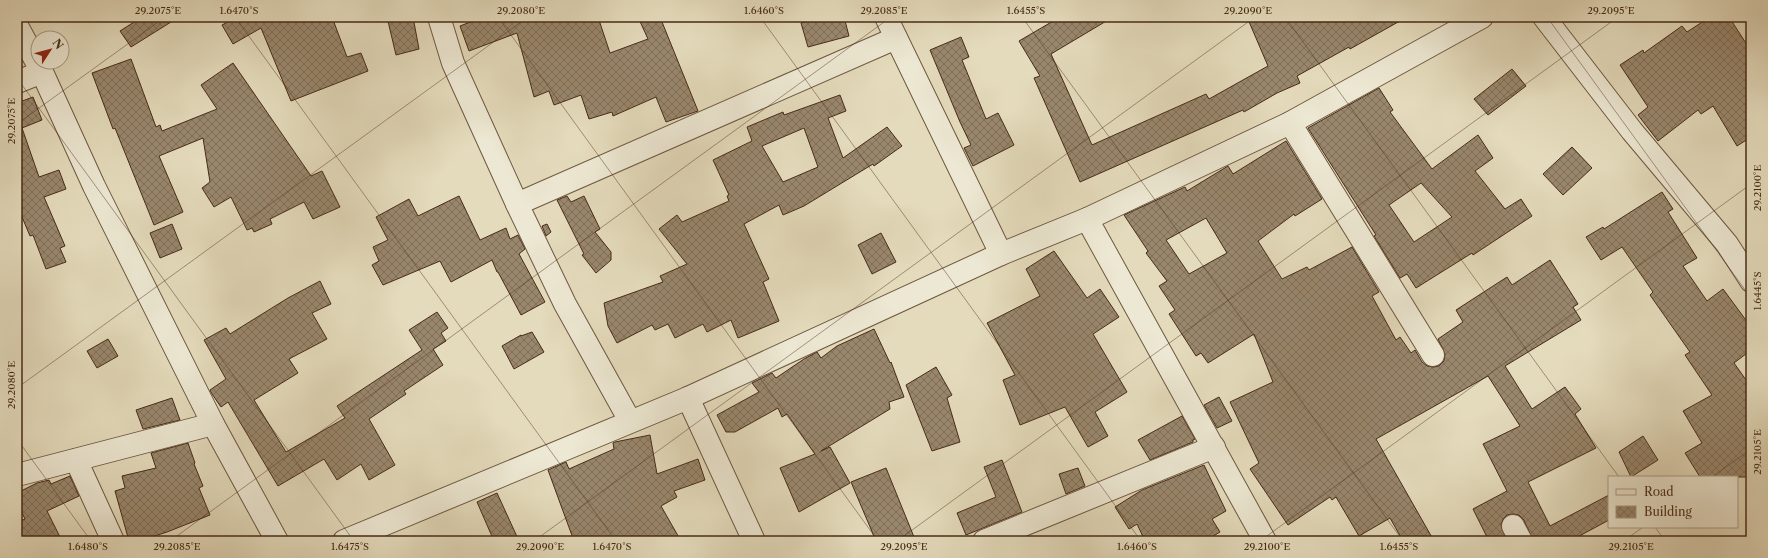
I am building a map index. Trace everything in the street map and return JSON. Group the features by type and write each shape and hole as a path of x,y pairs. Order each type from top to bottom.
{"street":[{"path":"439,17 452,63 517,204 565,304 630,421"},
{"path":"886,17 1001,254"},
{"path":"344,541 688,398 1001,254 1087,219 1290,123 1482,17"},
{"path":"1544,17 1632,131 1727,244 1751,281"},
{"path":"17,26 42,72 94,186 213,424 277,541"},
{"path":"517,204 896,38"},
{"path":"17,82 42,72"},
{"path":"1290,123 1433,355"},
{"path":"1087,219 1265,541"},
{"path":"688,398 754,541"},
{"path":"17,475 213,424"},
{"path":"984,541 1022,534 1214,447"},
{"path":"76,460 113,541"}],"building":[{"path":"142,17 179,17 131,47 120,31"},
{"path":"237,17 332,17 347,57 361,53 368,71 291,101 261,28 233,44 222,25"},
{"path":"387,17 413,17 419,49 396,55"},
{"path":"472,17 598,17 610,53 648,39 638,17 660,17 698,111 666,122 656,97 613,116 612,112 589,119 581,95 554,105 549,91 534,97 517,33 469,51 460,26 473,21"},
{"path":"823,17 844,17 849,36 808,47 801,23"},
{"path":"1060,17 1113,17 1051,54 1092,145 1206,94 1209,99 1268,66 1247,17 1407,17 1350,49 1349,47 1297,76 1300,83 1277,93 1244,112 1243,110 1080,182 1034,78 1040,76 1019,41"},
{"path":"1710,17 1729,17 1751,51 1751,137 1737,146 1713,106 1701,114 1698,110 1658,141 1638,115 1648,107 1620,65 1643,50 1644,53 1682,26 1687,32"},
{"path":"961,37 969,57 962,60 986,119 998,113 1014,145 973,166 964,148 971,145 930,50"},
{"path":"131,59 156,127 160,125 162,131 217,109 201,85 233,63 311,176 322,171 340,207 313,219 304,202 270,219 272,224 254,232 252,228 247,230 231,197 214,207 202,188 210,182 203,138 159,156 183,212 154,225 115,128 113,129 92,73"},
{"path":"1512,69 1526,86 1488,115 1474,99"},
{"path":"1379,88 1393,110 1390,112 1432,169 1478,135 1493,158 1475,171 1505,209 1521,199 1532,216 1473,255 1472,253 1416,288 1407,274 1400,278 1374,236 1376,235 1308,128","holes":["1421,183 1452,217 1414,242 1389,205"]},
{"path":"840,95 846,111 828,118 843,158 887,127 902,146 874,166 873,164 804,206 783,215 779,205 744,224 769,279 763,282 779,321 738,338 731,320 707,332 703,324 675,338 668,324 655,330 652,325 617,343 608,326 604,303 663,282 660,276 687,264 659,229 677,215 682,222 729,201 727,196 729,195 713,160 752,141 747,127 783,112 784,115","holes":["804,128 818,167 783,182 762,146"]},
{"path":"33,97 42,120 22,128 39,177 59,170 66,189 44,197 65,246 60,248 66,262 46,269 33,235 30,236 17,205 17,103"},
{"path":"1286,141 1322,199 1295,216 1294,214 1258,241 1282,279 1307,267 1309,270 1352,247 1379,292 1372,296 1396,340 1400,337 1411,353 1415,350 1422,362 1427,366 1439,366 1444,361 1445,354 1438,339 1463,322 1456,310 1507,277 1512,285 1550,260 1578,304 1573,307 1581,320 1505,366 1532,409 1565,387 1581,409 1575,414 1596,448 1528,482 1550,526 1608,496 1608,521 1570,541 1533,541 1524,520 1519,515 1507,515 1503,519 1501,525 1507,541 1489,541 1473,509 1507,491 1483,444 1520,426 1488,376 1376,439 1434,541 1403,541 1390,518 1359,536 1336,497 1332,500 1330,497 1288,525 1250,469 1259,463 1230,402 1273,382 1254,334 1208,363 1201,353 1196,356 1169,314 1175,310 1159,286 1167,281 1146,253 1148,251 1124,215 1185,187 1187,191 1228,166 1233,174","holes":["1206,218 1227,253 1189,274 1166,240"]},
{"path":"1572,147 1592,168 1563,195 1543,174"},
{"path":"1662,192 1673,209 1668,212 1697,258 1683,266 1707,301 1723,289 1751,327 1751,350 1734,363 1751,387 1751,477 1699,476 1685,453 1702,443 1683,411 1712,395 1685,355 1690,352 1650,295 1653,292 1622,247 1601,260 1586,237 1603,227 1604,229"},
{"path":"459,196 480,240 506,228 510,239 518,235 525,249 519,254 545,302 521,315 492,260 451,282 440,261 383,285 372,265 379,261 373,247 388,240 376,217 409,199 418,216"},
{"path":"567,196 571,202 584,196 600,229 595,232 611,252 611,260 596,273 582,255 584,254 557,200"},
{"path":"172,224 182,249 160,258 150,233"},
{"path":"547,224 551,232 546,236 542,226"},
{"path":"881,233 896,262 872,274 858,245"},
{"path":"1054,251 1087,298 1100,289 1119,317 1093,334 1127,392 1095,412 1108,436 1088,447 1065,407 1020,425 1003,380 1015,375 987,323 1040,296 1026,269"},
{"path":"320,281 331,304 312,313 327,339 289,359 298,373 254,400 286,452 345,418 337,406 422,350 409,330 437,312 448,328 441,333 446,341 433,349 443,365 404,391 406,394 369,419 395,465 369,480 361,464 337,480 324,459 278,486 228,402 221,407 212,394 210,390 226,379 204,340 226,328 230,334 288,298"},
{"path":"874,329 890,363 891,362 904,397 889,402 890,409 821,451 830,447 850,483 799,512 780,468 815,454 787,414 782,417 778,408 735,432 726,432 717,415 759,392 752,383 772,373 776,378 817,352 821,358 837,346"},
{"path":"532,332 544,352 514,369 502,346 521,335"},
{"path":"108,339 118,356 97,368 87,351"},
{"path":"936,367 952,395 947,398 960,442 932,451 906,385"},
{"path":"1219,397 1232,421 1217,428 1204,405"},
{"path":"172,398 180,420 143,429 136,410"},
{"path":"1182,416 1195,439 1193,442 1150,460 1138,440"},
{"path":"650,435 657,474 698,459 705,480 674,491 677,497 661,506 681,541 574,541 548,470 566,462 569,469 614,449 613,443 615,442"},
{"path":"1643,436 1658,460 1631,476 1619,452"},
{"path":"188,443 195,463 194,464 203,486 199,488 210,515 139,541 129,541 115,491 125,488 122,476 156,468 151,453"},
{"path":"1002,460 1022,512 966,535 957,513 996,497 984,467"},
{"path":"1204,465 1226,511 1212,519 1220,532 1205,541 1145,541 1137,524 1129,529 1115,507 1142,490"},
{"path":"886,468 914,537 911,538 913,541 876,541 851,482"},
{"path":"1078,468 1085,486 1066,494 1059,474"},
{"path":"70,476 79,496 47,511 62,541 17,541 17,522 25,519 17,503 17,493 37,483 49,480 51,484"},
{"path":"497,493 519,541 494,541 477,502"}]}
